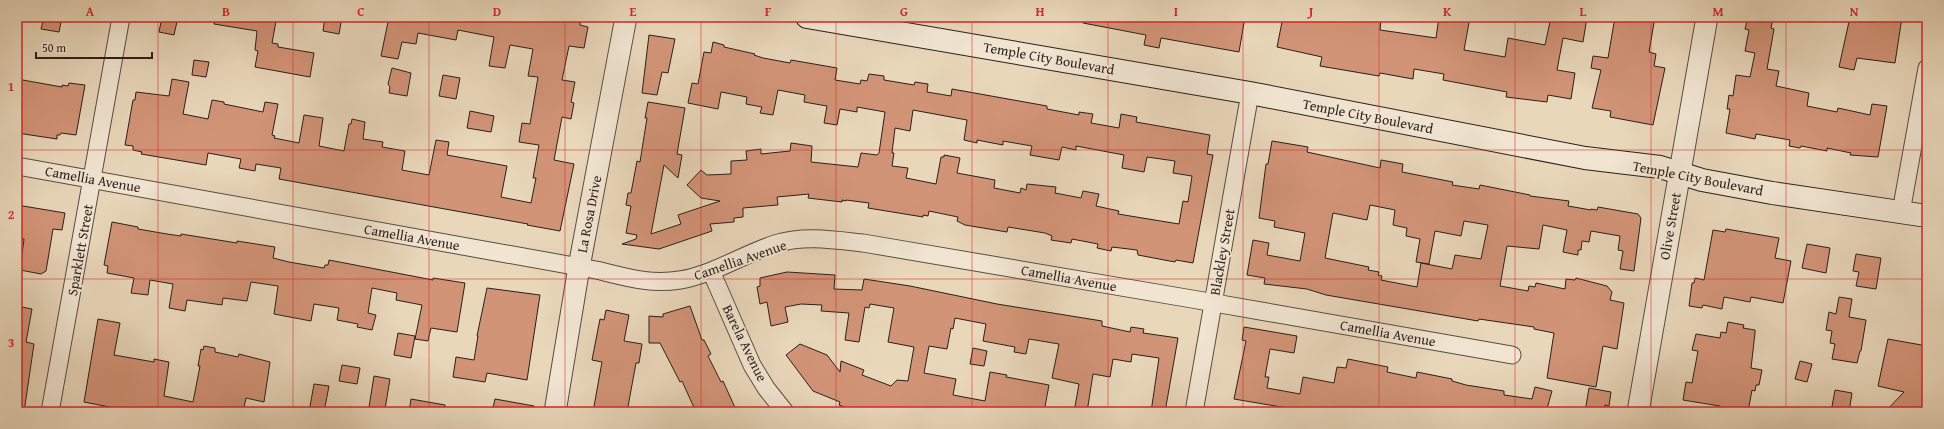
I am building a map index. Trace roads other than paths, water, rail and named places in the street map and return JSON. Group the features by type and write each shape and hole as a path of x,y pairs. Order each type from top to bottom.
{"main road":[{"name":"Temple City Boulevard","path":"807,17 1250,93 1585,158 1660,168 1680,172 1702,180 1772,193 1927,216"}],"street":[{"name":"Sparklett Street","path":"50,412 121,17"},
{"name":"La Rosa Drive","path":"555,412 626,17"},
{"name":"Olive Street","path":"1638,412 1707,17"},
{"path":"1901,212 1927,68"},
{"name":"Blackley Street","path":"1194,412 1250,93"},
{"name":"Camellia Avenue","path":"17,166 93,178 580,267 640,281 680,280 711,271 779,243 818,238 863,243 1213,302 1512,355"},
{"name":"Barela Avenue","path":"711,271 752,365 766,388 785,412"}]}
